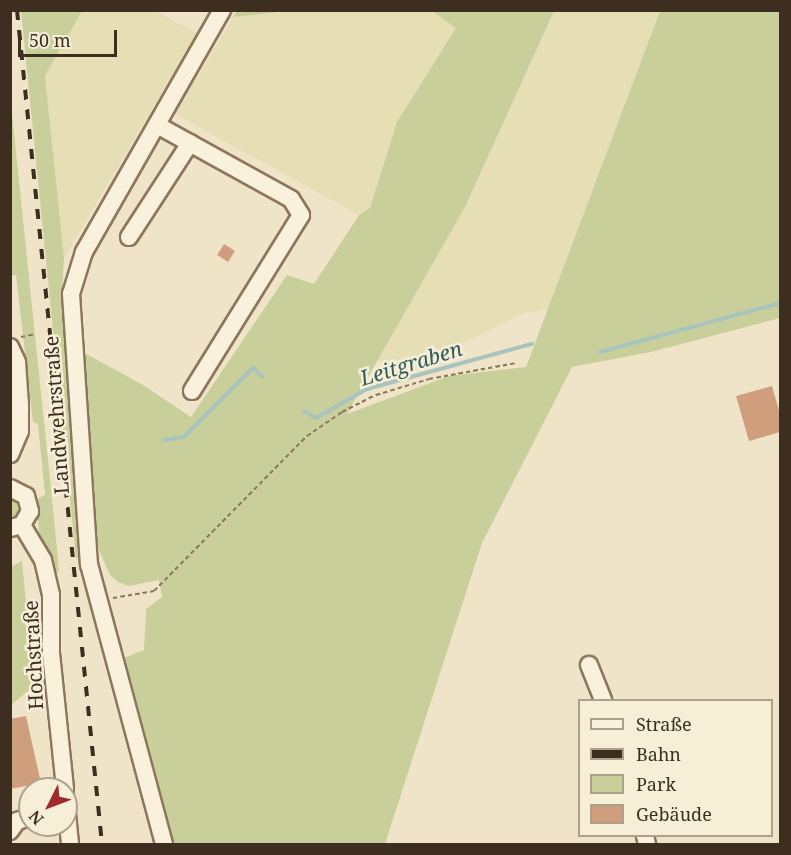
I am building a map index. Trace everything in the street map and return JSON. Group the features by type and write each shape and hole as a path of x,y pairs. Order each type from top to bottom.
{"street":[{"name":"Landwehrstraße","path":"164,844 98,599 86,538 71,294 84,252 222,10"},
{"path":"157,124 291,199 301,215 192,392"},
{"path":"129,237 190,143"},
{"path":"10,454 20,431 14,354"},
{"path":"10,488 20,491 30,503 30,511 16,526"},
{"name":"Hochstraße","path":"16,526 43,560 51,595 51,653 64,777"},
{"path":"590,665 603,699"}],"path":[{"path":"14,354 36,334"},
{"path":"98,599 133,597 154,591 307,436 342,412 376,395 429,379 516,363"}],"shaded area":[{"path":"287,10 432,11 456,28 397,122 370,208 359,215 175,114 233,17"},
{"path":"82,11 155,11 197,33 64,258 45,76"},
{"path":"554,11 660,11 548,309 521,314 471,340 414,359 377,361 465,207"}],"green space":[{"path":"237,10 287,11 233,17"},
{"path":"21,11 82,11 45,76 64,258 62,293 83,553 76,559"},
{"path":"432,11 554,11 465,207 347,414 449,376 526,367 660,11 780,11 780,318 651,352 572,367 482,543 385,844 173,844 124,658 144,650 146,609 162,597 159,580 129,586 118,582 110,575 91,532 79,350 143,385 191,417 287,275 314,284 359,215 370,208 397,122 456,28"},
{"path":"10,94 59,571 55,574 39,537 37,499 45,495 38,424 33,422 16,275 11,275"},
{"path":"10,494 19,497 23,515 10,523"},
{"path":"22,561 34,686 11,705 11,567"}],"building":[{"path":"224,244 235,251 228,262 217,255"},
{"path":"772,386 780,414 780,432 749,441 736,396"},
{"path":"26,716 40,777 18,777 18,787 10,789 10,719"}],"waterway":[{"name":"Leitgraben","path":"600,352 780,303"},
{"name":"Leitgraben","path":"304,411 316,418 367,389 532,344"},
{"name":"Leitgraben","path":"164,440 184,437 253,368 263,377"}],"railway":[{"path":"17,10 102,844"}]}
